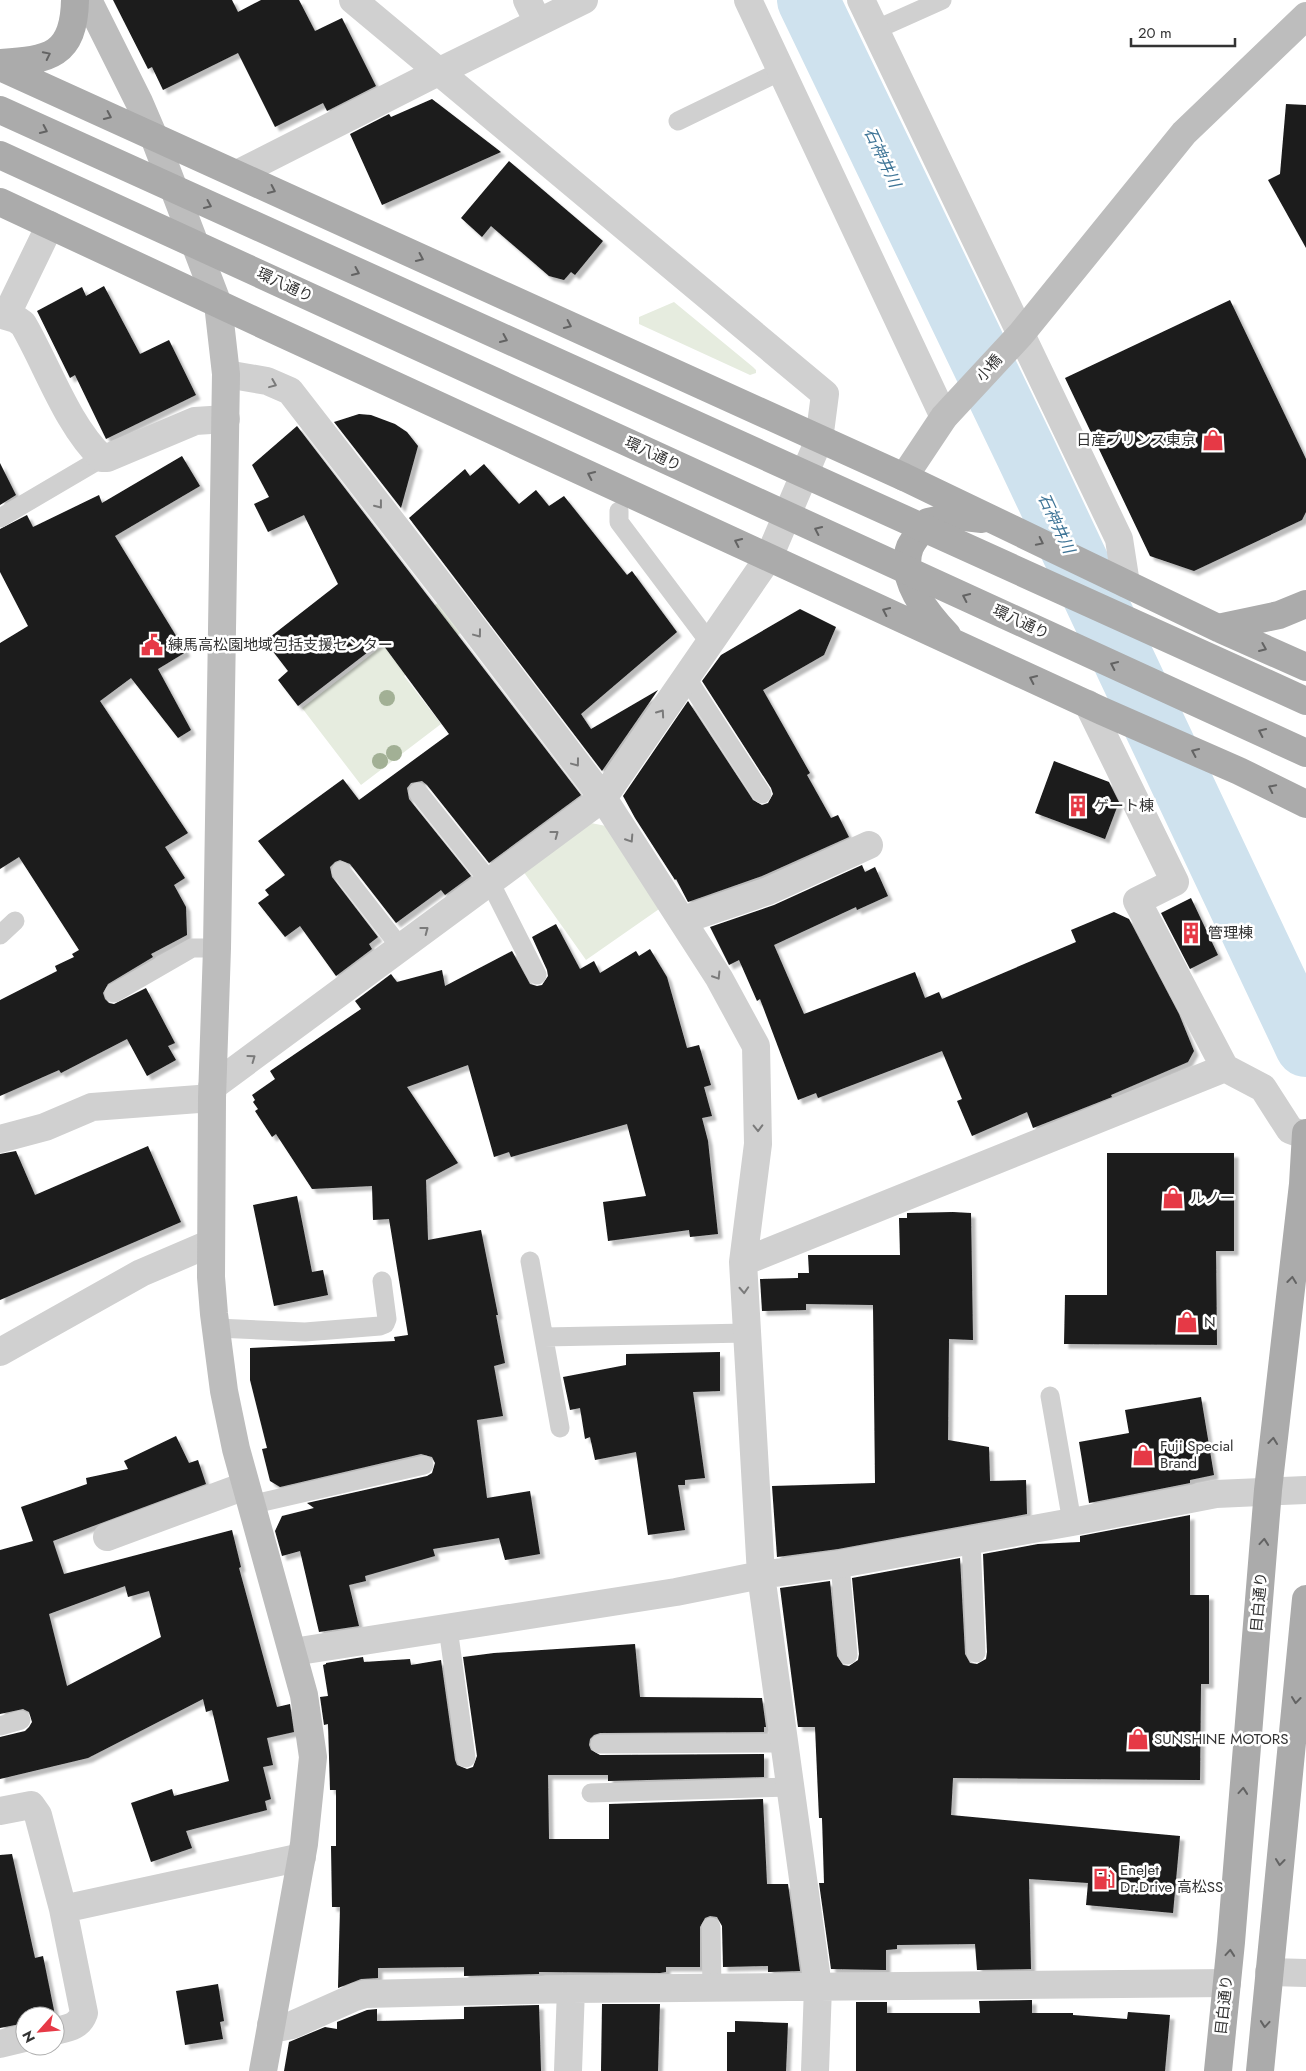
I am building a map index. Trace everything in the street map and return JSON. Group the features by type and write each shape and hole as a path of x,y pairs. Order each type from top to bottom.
{"main road":[{"path":"0,65 44,58 58,50 70,35 75,22 75,0"},
{"path":"0,65 154,137 904,477 1218,628 1306,667"},
{"path":"0,110 1306,701"},
{"name":"環八通り","path":"0,155 1306,753"},
{"path":"0,202 1083,702 1239,771 1306,804"},
{"path":"954,642 927,614 912,585 907,558 911,545 928,522 956,516 996,521"},
{"path":"1218,628 1279,615 1306,604"},
{"name":"目白通り","path":"1218,2071 1268,1490 1303,1184 1305,1138"},
{"path":"1260,2071 1306,1599"}],"street":[{"path":"88,0 139,102 154,137 218,304 226,374 217,948 212,1093 213,1184 211,1243 216,1328 224,1391 248,1496 304,1695 312,1757 302,1857 263,2071"},
{"path":"0,1140 45,1127 92,1107 212,1093 401,948 603,798 769,556 819,440 825,394 353,0"},
{"path":"237,174 438,72 532,11 584,0"},
{"path":"748,0 944,418"},
{"path":"861,0 1017,337 1118,540 1126,584"},
{"name":"小橋","path":"904,477 944,418 1017,337 1184,134 1306,16"},
{"path":"50,225 3,317 16,319 23,324 76,424 102,458 108,458 195,421 226,419"},
{"path":"226,374 267,381 290,391 603,798 683,920 723,985 756,1046 758,1144 743,1262 747,1333 761,1575 818,1987 815,2071"},
{"path":"1083,702 1108,745 1175,882 1137,901 1225,1068 1262,1088 1290,1130 1305,1138"},
{"path":"683,920 768,891 868,845"},
{"path":"743,1262 1225,1068"},
{"path":"0,1352 141,1273 211,1243"},
{"path":"293,1652 676,1592 761,1575 840,1564 1216,1494 1268,1490 1306,1490"},
{"path":"107,1537 248,1496"},
{"path":"0,1811 31,1805 38,1815 63,1909 84,2013 82,2020 74,2026 65,2028"},
{"path":"63,1909 302,1857"},
{"path":"1269,1972 1306,1973"},
{"path":"271,2025 282,2027 292,2025 360,1995 571,1989 1227,1983"},
{"path":"568,2071 571,1989"},
{"path":"0,2044 15,2040"}],"lane":[{"path":"875,30 942,0"},
{"path":"678,121 781,71"},
{"path":"0,518 102,458"},
{"path":"619,511 619,522 710,643"},
{"path":"686,677 762,794"},
{"path":"418,792 490,882 537,975"},
{"path":"341,871 401,948"},
{"path":"0,935 15,921"},
{"path":"114,993 192,948 217,948"},
{"path":"530,1261 560,1428"},
{"path":"216,1328 305,1332 380,1326 385,1324 387,1319 382,1281"},
{"path":"544,1337 747,1333"},
{"path":"1050,1396 1072,1522"},
{"path":"248,1496 424,1465"},
{"path":"971,1541 976,1653"},
{"path":"840,1564 848,1655"},
{"path":"448,1628 466,1758"},
{"path":"0,1726 21,1720"},
{"path":"600,1744 785,1743"},
{"path":"591,1793 791,1787"},
{"path":"711,1927 712,1988"}],"shaded area":[{"path":"674,302 753,367 756,373 750,375 639,324 639,317"},
{"path":"440,601 463,631 404,676 441,724 361,785 302,708"},
{"path":"591,823 606,826 662,907 586,960 523,871"}],"building":[{"path":"113,0 232,0 238,12 261,0 299,0 315,31 342,18 376,86 327,111 323,103 275,127 238,53 163,90 152,67 148,69"},
{"path":"432,99 501,152 382,205 350,134 389,114 391,117"},
{"path":"1286,104 1306,105 1306,248 1268,180 1280,174"},
{"path":"509,161 603,241 575,275 571,272 564,280 549,276 491,226 482,237 461,218"},
{"path":"104,286 140,354 169,340 196,395 106,439 75,375 70,378 37,311 82,287 86,296"},
{"path":"1230,300 1306,459 1306,512 1302,520 1194,571 1150,556 1065,378"},
{"path":"359,414 371,415 395,424 407,432 418,446 401,508 334,422"},
{"path":"297,426 581,795 489,863 427,785 422,781 411,783 407,788 409,799 471,876 445,895 441,890 396,923 350,864 340,860 335,862 330,867 332,877 378,937 369,944 372,949 336,976 300,926 285,937 258,903 269,895 265,890 285,875 258,841 343,779 359,800 449,734 381,642 298,706 278,680 288,671 265,641 338,584 304,515 268,532 254,504 269,497 252,465"},
{"path":"182,456 200,486 115,536 186,652 158,669 191,730 178,738 131,678 100,701 188,833 165,847 185,878 174,885 186,907 187,935 151,954 153,957 108,984 103,993 109,1003 114,1004 146,988 175,1043 168,1046 176,1060 147,1076 127,1039 61,1073 59,1070 0,1096 0,1000 57,971 55,966 74,957 72,954 79,950 19,857 0,869 0,643 28,626 0,572 0,529 27,515 33,527 99,495 102,503"},
{"path":"0,463 16,495 0,505"},
{"path":"484,464 519,504 536,490 549,506 564,496 627,575 632,571 677,632 581,714 591,729 658,690 602,771 409,518 465,469 470,476"},
{"path":"800,609 836,627 824,655 763,690 810,773 807,775 831,818 838,815 849,837 762,876 688,902 676,879 635,818 623,796 688,701 753,800 762,805 768,803 773,794 771,788 702,681 721,655"},
{"name":"ゲート棟","path":"1054,761 1109,782 1119,802 1105,839 1035,813"},
{"path":"862,865 865,872 875,867 888,896 857,910 856,907 774,945 804,1014 915,972 925,998 939,992 942,999 1076,942 1071,930 1114,912 1129,919 1179,1014 1194,1051 1188,1062 1111,1095 1112,1097 1033,1128 1027,1112 972,1136 957,1101 962,1099 942,1051 818,1098 816,1093 798,1100 760,999 757,1001 739,960 729,965 710,927 774,905"},
{"name":"管理棟","path":"1191,898 1218,955 1190,969 1161,913"},
{"path":"556,924 580,969 594,961 600,973 636,951 639,956 650,949 667,977 687,1048 699,1045 711,1085 704,1087 712,1116 702,1118 708,1141 718,1234 690,1237 689,1230 608,1241 603,1202 646,1196 627,1124 511,1157 509,1152 494,1157 468,1065 407,1087 458,1163 426,1180 428,1240 481,1230 498,1315 496,1315 505,1363 494,1366 503,1416 477,1420 487,1498 530,1491 540,1554 505,1560 499,1538 433,1549 435,1556 365,1576 366,1581 349,1585 359,1626 319,1632 300,1551 282,1556 275,1531 282,1516 314,1508 307,1503 427,1476 432,1473 435,1463 432,1457 421,1454 280,1487 270,1481 262,1449 267,1448 250,1380 250,1348 395,1341 394,1337 408,1335 389,1219 373,1220 372,1186 312,1189 276,1134 272,1137 255,1111 258,1109 253,1102 255,1100 252,1095 275,1079 270,1071 361,1009 355,1001 391,974 397,982 442,970 445,986 512,951 530,984 542,985 548,976 547,970 532,937"},
{"path":"148,1146 181,1222 0,1300 0,1154 16,1151 35,1195"},
{"path":"1107,1153 1234,1153 1234,1251 1216,1251 1217,1345 1064,1344 1065,1295 1107,1295"},
{"path":"297,1196 312,1272 323,1270 328,1295 274,1306 253,1205"},
{"path":"907,1213 971,1213 973,1340 949,1339 948,1440 989,1447 990,1481 1026,1480 1027,1514 838,1549 777,1557 772,1486 875,1483 873,1305 806,1304 806,1310 762,1311 760,1279 798,1278 798,1273 809,1273 808,1255 900,1255 899,1218 907,1218"},
{"path":"720,1352 720,1391 693,1392 705,1478 685,1480 685,1485 678,1485 685,1530 648,1535 636,1452 595,1460 590,1437 585,1439 580,1408 570,1410 563,1377 626,1365 626,1354"},
{"path":"1201,1397 1214,1475 1190,1480 1190,1483 1089,1503 1079,1442 1129,1433 1125,1410"},
{"path":"176,1436 189,1463 198,1460 206,1484 53,1541 64,1574 232,1530 241,1567 239,1568 277,1707 290,1704 294,1732 267,1738 273,1765 263,1767 271,1799 265,1801 267,1810 186,1831 192,1848 151,1862 131,1803 172,1789 174,1796 229,1781 212,1710 206,1712 203,1699 88,1758 0,1779 0,1737 25,1731 32,1722 29,1712 23,1709 0,1714 0,1550 33,1541 21,1507 87,1484 86,1478 128,1469 124,1461","holes":["125,1586 128,1597 149,1591 161,1637 67,1686 49,1614"]},
{"path":"1190,1515 1190,1595 1209,1595 1209,1684 1201,1684 1200,1780 953,1778 951,1815 1180,1836 1173,1913 1086,1905 1088,1883 1029,1879 1031,1969 977,1970 975,1944 897,1945 897,1949 886,1950 886,1970 831,1969 819,1883 824,1883 822,1818 819,1818 815,1727 798,1727 780,1588 830,1581 837,1656 843,1665 849,1666 858,1660 859,1654 852,1578 960,1558 965,1654 970,1663 977,1664 986,1659 987,1652 983,1554 1038,1544 1080,1542 1080,1536"},
{"path":"635,1644 640,1697 762,1698 766,1727 764,1727 764,1732 600,1733 590,1739 589,1745 591,1750 600,1755 764,1754 764,1777 608,1781 608,1775 548,1775 549,1839 609,1839 609,1804 763,1799 767,1884 788,1884 800,1971 768,1972 768,1966 723,1967 722,1926 717,1917 710,1916 705,1918 700,1927 700,1967 666,1967 666,1972 660,1973 539,1972 539,1974 464,1976 464,1967 378,1968 378,1978 361,1979 338,1988 340,1907 332,1907 331,1846 336,1846 336,1790 330,1790 328,1724 324,1725 320,1697 328,1696 323,1665 363,1657 364,1662 410,1659 411,1665 441,1660 455,1760 457,1765 467,1769 473,1767 477,1756 463,1657 494,1653"},
{"path":"12,1854 35,1958 43,1956 53,2006 15,2006 15,2025 0,2028 0,1855"},
{"path":"218,1984 224,2021 220,2022 223,2039 185,2045 176,1991"},
{"path":"1032,2000 1032,2013 1073,2013 1073,2015 1127,2019 1128,2012 1170,2015 1165,2071 856,2071 856,2002 887,2002 887,2013 980,2013 979,2001"},
{"path":"602,2004 660,2004 658,2071 601,2071"},
{"path":"539,2005 541,2071 284,2071 289,2042 325,2027 337,2029 337,2022 367,2010 377,2009 377,2021 464,2019 464,2007"},
{"path":"735,2021 788,2023 786,2071 727,2071 727,2032 735,2032"}],"waterway":[{"name":"石神井川","path":"808,0 1026,453 1306,1046"}],"place":[{"name":"日産プリンス東京","path":"1213,440"},
{"name":"練馬高松園地域包括支援センター","path":"152,645"},
{"name":"ゲート棟","path":"1078,806"},
{"name":"管理棟","path":"1191,933"},
{"name":"ルノー","path":"1173,1198"},
{"name":"N","path":"1187,1322"},
{"name":"Fuji Special Brand","path":"1143,1455"},
{"name":"SUNSHINE MOTORS","path":"1138,1739"},
{"name":"EneJet Dr.Drive 高松SS","path":"1104,1879"}]}
